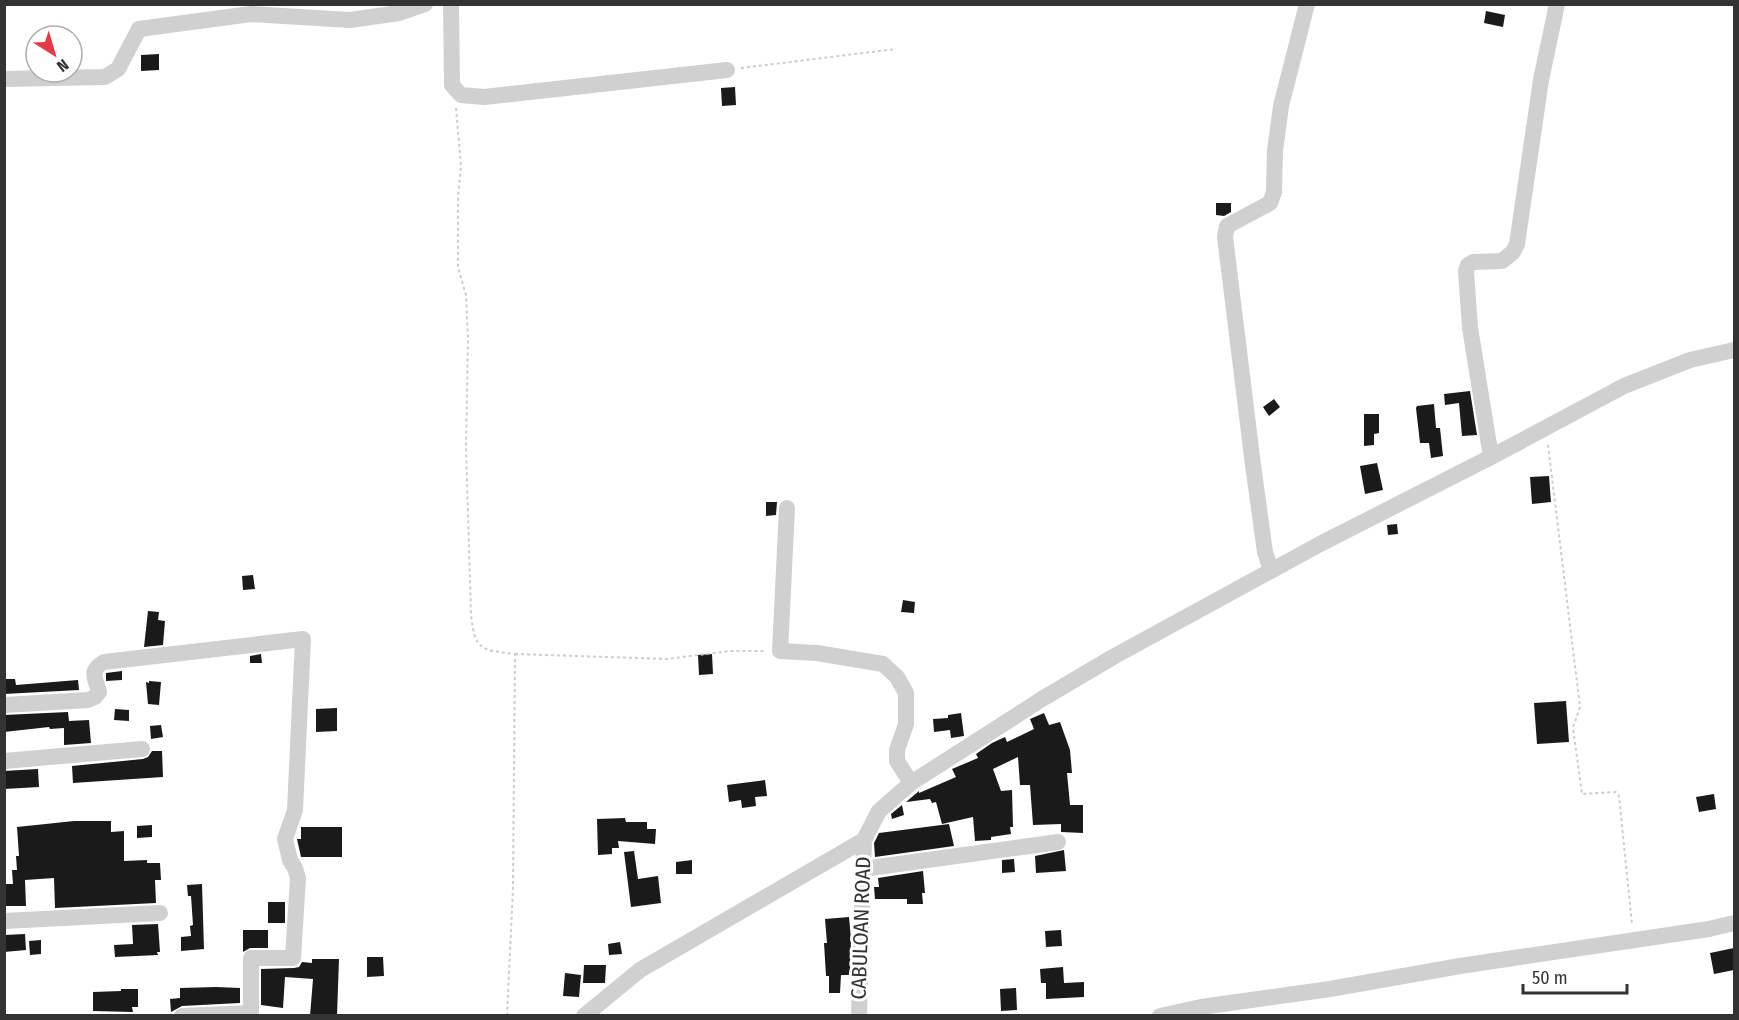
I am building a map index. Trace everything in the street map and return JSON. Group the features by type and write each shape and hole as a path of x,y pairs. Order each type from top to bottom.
{"street":[{"path":"4,80 105,77 118,69 139,29 251,14 350,20 399,13 425,4"},
{"path":"451,4 452,85 461,95 484,97 727,70"},
{"path":"1271,570 1265,552 1225,237 1227,226 1270,203 1274,192 1275,151 1281,106 1307,4"},
{"path":"1491,457 1470,328 1466,272 1468,265 1473,262 1502,261 1513,252 1517,244 1541,80 1557,4"},
{"path":"584,1016 640,970 864,840 879,811 910,783 1042,699 1271,570 1624,386 1690,360 1734,350"},
{"path":"787,508 780,651 817,653 883,664 897,677 906,693 906,723 897,750 897,761 910,783"},
{"path":"4,705 88,700 95,697 99,692 94,671 96,666 104,662 303,639 295,810 285,839 290,860 298,878 293,958 251,958 251,1015 182,1016"},
{"path":"4,761 142,749"},
{"name":"CABULOAN ROAD","path":"859,1016 864,840"},
{"path":"862,869 1058,842"},
{"path":"4,921 160,913"},
{"path":"1160,1016 1200,1007 1709,929 1734,923"}],"path":[{"path":"727,70 896,49"},
{"path":"452,85 461,166 458,197 458,268 466,295 468,339 466,447 473,638 480,646 495,652 515,654 667,659 730,651 780,651"},
{"path":"1545,428 1580,707 1573,728 1582,794 1610,791 1616,792 1619,796 1634,940"},
{"path":"507,1016 513,887 515,654"}],"building":[{"path":"1486,11 1505,15 1503,27 1484,23"},
{"path":"159,54 159,70 141,71 141,55"},
{"path":"735,87 736,105 722,106 721,88"},
{"path":"1216,203 1231,203 1231,212 1224,216 1216,215"},
{"path":"1470,391 1477,435 1462,436 1459,403 1445,405 1444,394"},
{"path":"1274,399 1280,407 1269,416 1263,407"},
{"path":"1434,404 1436,428 1440,428 1443,456 1431,458 1429,443 1420,443 1416,408"},
{"path":"1364,414 1379,414 1379,433 1374,434 1374,445 1364,446"},
{"path":"1377,463 1383,490 1365,494 1360,466"},
{"path":"1549,476 1551,502 1532,504 1530,477"},
{"path":"766,502 777,502 776,515 766,516"},
{"path":"1397,524 1398,534 1388,535 1387,525"},
{"path":"253,575 255,589 243,590 242,576"},
{"path":"903,600 915,602 914,613 901,612"},
{"path":"148,611 159,612 158,620 165,621 163,645 144,647"},
{"path":"261,654 262,663 250,663 250,656"},
{"path":"712,654 713,674 699,675 698,655"},
{"path":"122,671 122,680 106,681 106,673"},
{"path":"4,679 15,679 16,685 78,680 79,690 4,694"},
{"path":"149,681 161,682 159,705 148,704 146,682 149,683"},
{"path":"1566,701 1569,742 1537,744 1534,703"},
{"path":"337,708 337,731 316,732 316,709"},
{"path":"115,709 129,710 129,721 114,720"},
{"path":"68,712 69,721 89,720 91,743 64,745 64,728 50,729 49,727 4,732 4,715"},
{"path":"961,713 964,736 951,738 950,730 934,732 933,719 948,718 948,715"},
{"path":"1044,713 1049,725 1060,722 1070,750 1072,773 1067,773 1070,805 1083,805 1083,833 1061,832 1061,824 1033,825 1030,785 1020,785 1018,757 993,769 1001,791 1012,790 1013,827 1010,827 1011,834 991,837 991,840 975,841 973,817 942,824 936,802 932,803 930,799 906,802 919,791 919,793 956,777 952,769 978,758 976,754 992,743 1005,737 1007,742 1034,729 1030,719"},
{"path":"161,725 163,737 151,739 150,726"},
{"path":"152,751 162,751 163,777 73,783 72,766 143,759 148,757"},
{"path":"38,769 39,787 4,789 4,771"},
{"path":"765,780 767,796 755,797 756,806 742,808 741,800 729,802 727,785"},
{"path":"1714,794 1716,809 1699,812 1696,797"},
{"path":"902,805 904,815 892,819 891,814"},
{"path":"625,818 626,822 647,822 647,829 656,829 655,844 618,841 619,848 612,848 612,854 598,855 597,819"},
{"path":"74,821 111,821 111,832 124,831 124,861 147,860 147,863 160,863 161,880 155,880 156,903 55,908 54,878 25,880 26,906 4,906 4,884 13,884 12,870 17,870 16,856 19,856 17,827"},
{"path":"949,824 954,846 875,857 874,843 879,833"},
{"path":"152,825 152,837 137,838 137,826"},
{"path":"301,827 342,827 342,857 301,857 297,839 301,839"},
{"path":"1064,850 1066,871 1036,873 1035,856"},
{"path":"634,851 638,879 658,876 661,903 631,907 624,852"},
{"path":"1014,859 1015,872 1002,873 1002,860"},
{"path":"692,860 692,874 676,874 676,862"},
{"path":"923,871 925,893 922,893 923,904 907,904 907,899 875,899 874,887 879,887 878,878"},
{"path":"202,884 204,949 181,951 181,937 191,936 190,926 193,925 191,896 188,896 187,885"},
{"path":"268,902 285,902 285,923 268,923"},
{"path":"849,917 850,975 841,975 840,993 829,993 824,943 827,943 825,919"},
{"path":"158,924 160,952 157,952 158,955 115,957 114,945 133,944 132,925"},
{"path":"243,930 268,930 268,948 250,948 243,952"},
{"path":"1061,930 1062,946 1046,947 1045,931"},
{"path":"25,934 26,950 4,952 4,935"},
{"path":"41,940 41,954 30,955 29,941"},
{"path":"620,942 622,954 609,955 608,944"},
{"path":"1734,948 1734,970 1714,974 1710,953"},
{"path":"367,957 383,957 384,976 367,977"},
{"path":"312,959 339,959 337,1016 310,1016 313,979 285,977 283,1008 261,1005 261,969 294,968 299,967 302,962 312,963"},
{"path":"584,965 606,965 605,983 583,983"},
{"path":"1063,967 1064,983 1084,982 1084,997 1046,999 1046,983 1041,983 1040,969"},
{"path":"565,973 581,975 579,997 563,996"},
{"path":"180,988 240,988 240,1003 182,1006 171,1012 170,999 180,998"},
{"path":"1016,988 1017,1010 1001,1011 1000,989"},
{"path":"121,989 138,989 138,1007 132,1007 133,1012 93,1011 93,992 121,991"}]}
